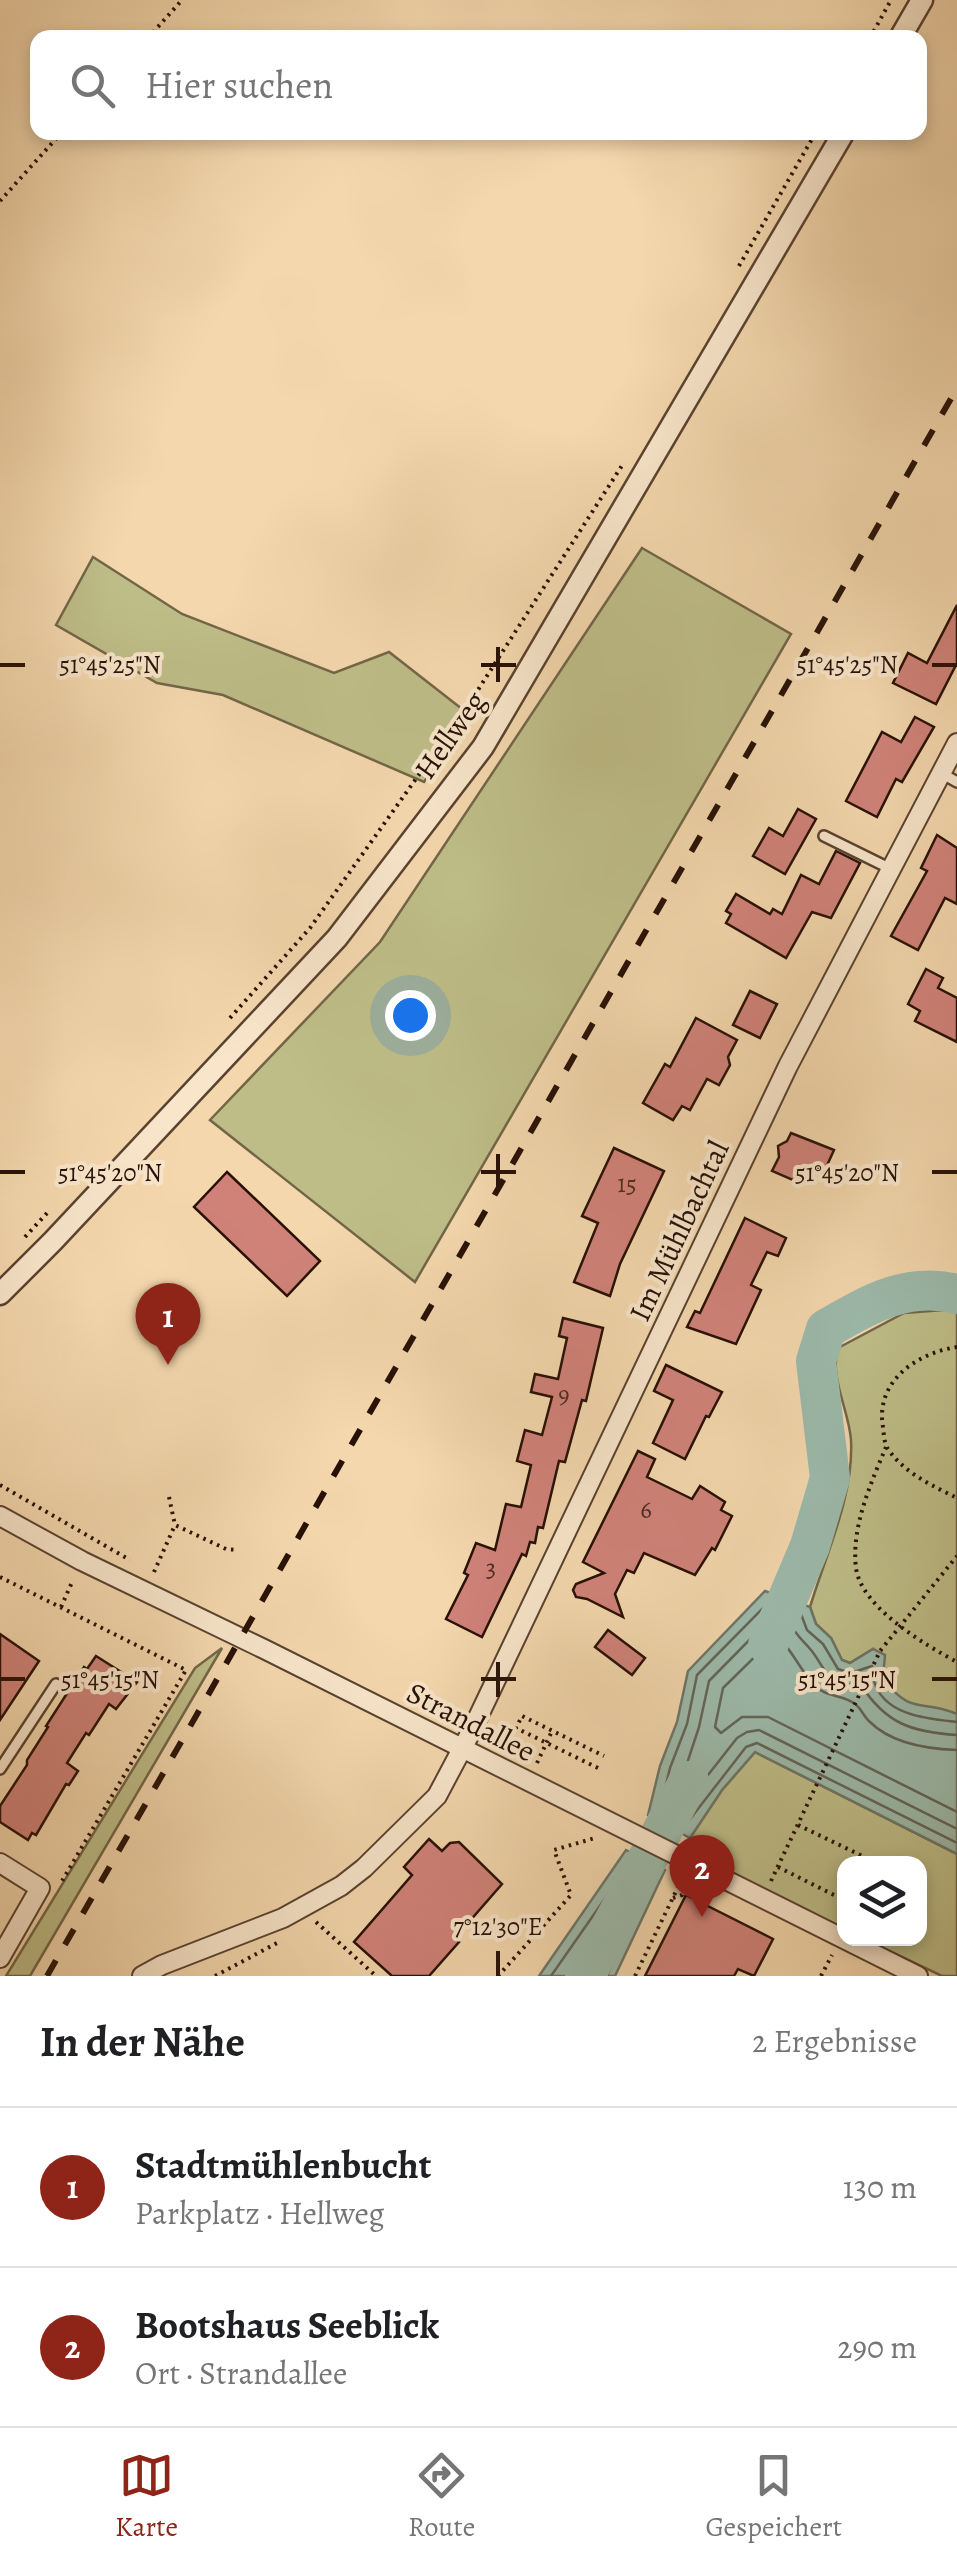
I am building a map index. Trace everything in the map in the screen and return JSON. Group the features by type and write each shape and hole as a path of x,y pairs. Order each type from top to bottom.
{"street":[{"path":"905,30 922,0"},
{"name":"Hellweg","path":"0,1294 54,1242 337,938 483,747 839,140"},
{"name":"Im Mühlbachtal","path":"142,1976 283,1918 341,1886 437,1796 788,1066 892,868 949,777 957,743"},
{"name":"Strandallee","path":"0,1516 82,1561 918,1976"},
{"path":"0,1863 40,1888 0,1958"}],"lane":[{"path":"824,836 892,868"},
{"path":"0,1770 56,1684"}],"path":[{"path":"155,30 182,0"},
{"path":"875,30 892,0"},
{"path":"0,201 55,140"},
{"path":"739,265 811,140"},
{"path":"220,1030 322,912 467,707 622,464"},
{"path":"17,1246 51,1209"},
{"path":"957,1346 931,1351 906,1367 886,1391 881,1419 886,1447 902,1465 924,1482 957,1498"},
{"path":"886,1447 868,1492 858,1534 856,1571 874,1603 957,1662"},
{"path":"0,1486 137,1564"},
{"path":"154,1572 175,1525 169,1498"},
{"path":"175,1525 238,1550"},
{"path":"763,1899 880,1651 957,1556"},
{"path":"61,1607 82,1561"},
{"path":"0,1577 186,1670 62,1880 40,1888"},
{"path":"598,1768 516,1728 522,1716 604,1756"},
{"path":"537,1763 552,1731"},
{"path":"798,1825 862,1856"},
{"path":"498,1976 571,1895 555,1848 601,1836"},
{"path":"778,1867 837,1896"},
{"path":"635,1976 682,1879"},
{"path":"316,1922 376,1976"},
{"path":"215,1976 275,1945"}],"shaded area":[{"path":"642,548 791,634 415,1282 210,1120 380,942"},
{"path":"93,557 182,614 334,673 389,652 471,716 424,782 223,695 157,683 56,625"},
{"path":"957,1309 957,1714 916,1706 899,1698 887,1684 873,1649 850,1663 842,1660 831,1638 816,1624 810,1607 838,1525 851,1461 851,1440 836,1370 838,1348 904,1313"},
{"path":"222,1648 30,1976 6,1976 195,1668"},
{"path":"755,1752 957,1854 957,1976 942,1976 879,1946 927,1946 927,1856 837,1856 837,1926 681,1851 722,1790"}],"water":[{"path":"765,1591 810,1607 816,1624 831,1638 842,1660 850,1663 873,1649 885,1655 883,1679 902,1698 957,1714 957,1854 755,1752 722,1790 690,1838 648,1815 660,1766 677,1722 688,1671"},
{"path":"626,1850 665,1870 615,1976 539,1976"}],"building":[{"path":"957,605 957,663 936,704 893,683 908,653 927,663"},
{"path":"915,717 934,727 902,782 896,779 877,817 846,801 882,732 901,742"},
{"path":"798,809 816,819 785,874 753,856 769,828 783,836"},
{"path":"937,835 957,848 957,904 945,898 918,950 891,936 927,871 921,868"},
{"path":"836,851 860,863 831,918 812,912 786,958 726,923 731,914 726,911 736,894 770,914 773,909 782,914 801,875 819,884"},
{"path":"926,969 943,978 938,988 957,998 957,1042 915,1021 920,1011 908,1004"},
{"path":"750,991 777,1004 760,1038 733,1025"},
{"path":"696,1018 737,1040 719,1085 707,1079 690,1110 682,1106 673,1120 643,1103 665,1064 670,1067"},
{"path":"791,1133 834,1150 824,1172 811,1166 802,1184 772,1171 779,1157 778,1146"},
{"path":"614,1148 664,1171 620,1264 610,1296 574,1282 598,1223 582,1216"},
{"path":"227,1172 320,1261 287,1296 194,1207"},
{"path":"745,1218 786,1238 778,1256 767,1252 751,1285 761,1290 736,1344 687,1327 695,1311 700,1313"},
{"path":"563,1318 603,1328 586,1401 582,1400 565,1462 559,1461 543,1528 538,1527 535,1543 530,1542 526,1556 522,1554 482,1637 446,1619 468,1575 464,1573 476,1543 495,1550 506,1504 521,1507 531,1465 517,1461 525,1430 542,1435 552,1397 531,1392 535,1374 558,1379 567,1338 559,1336"},
{"path":"666,1365 722,1392 685,1459 653,1443 673,1400 654,1391"},
{"path":"638,1451 655,1459 647,1477 692,1499 700,1486 725,1502 721,1510 732,1516 715,1550 712,1548 695,1575 644,1553 634,1573 627,1570 615,1594 623,1617 576,1597 573,1590 576,1584 604,1573 583,1562"},
{"path":"608,1630 645,1658 632,1675 595,1647"},
{"path":"0,1634 39,1661 0,1720"},
{"path":"96,1656 137,1682 116,1709 109,1704 89,1735 86,1733 67,1763 78,1771 36,1835 32,1833 28,1840 0,1822 0,1806 46,1726 84,1667 87,1669"},
{"path":"429,1839 442,1851 450,1843 459,1842 502,1884 455,1938 459,1942 429,1976 392,1976 354,1942 412,1875 404,1867"},
{"path":"686,1895 773,1939 754,1976 738,1969 734,1976 645,1976"}],"waterway":[{"path":"768,1645 810,1546 830,1478 816,1361 826,1329 873,1304 905,1293 957,1294"},
{"path":"585,1976 689,1781"}],"railway":[{"path":"47,1976 957,388"}],"place":[{"name":"Stadtmühlenbucht","path":"168,1365"},
{"name":"Bootshaus Seeblick","path":"702,1917"}]}
